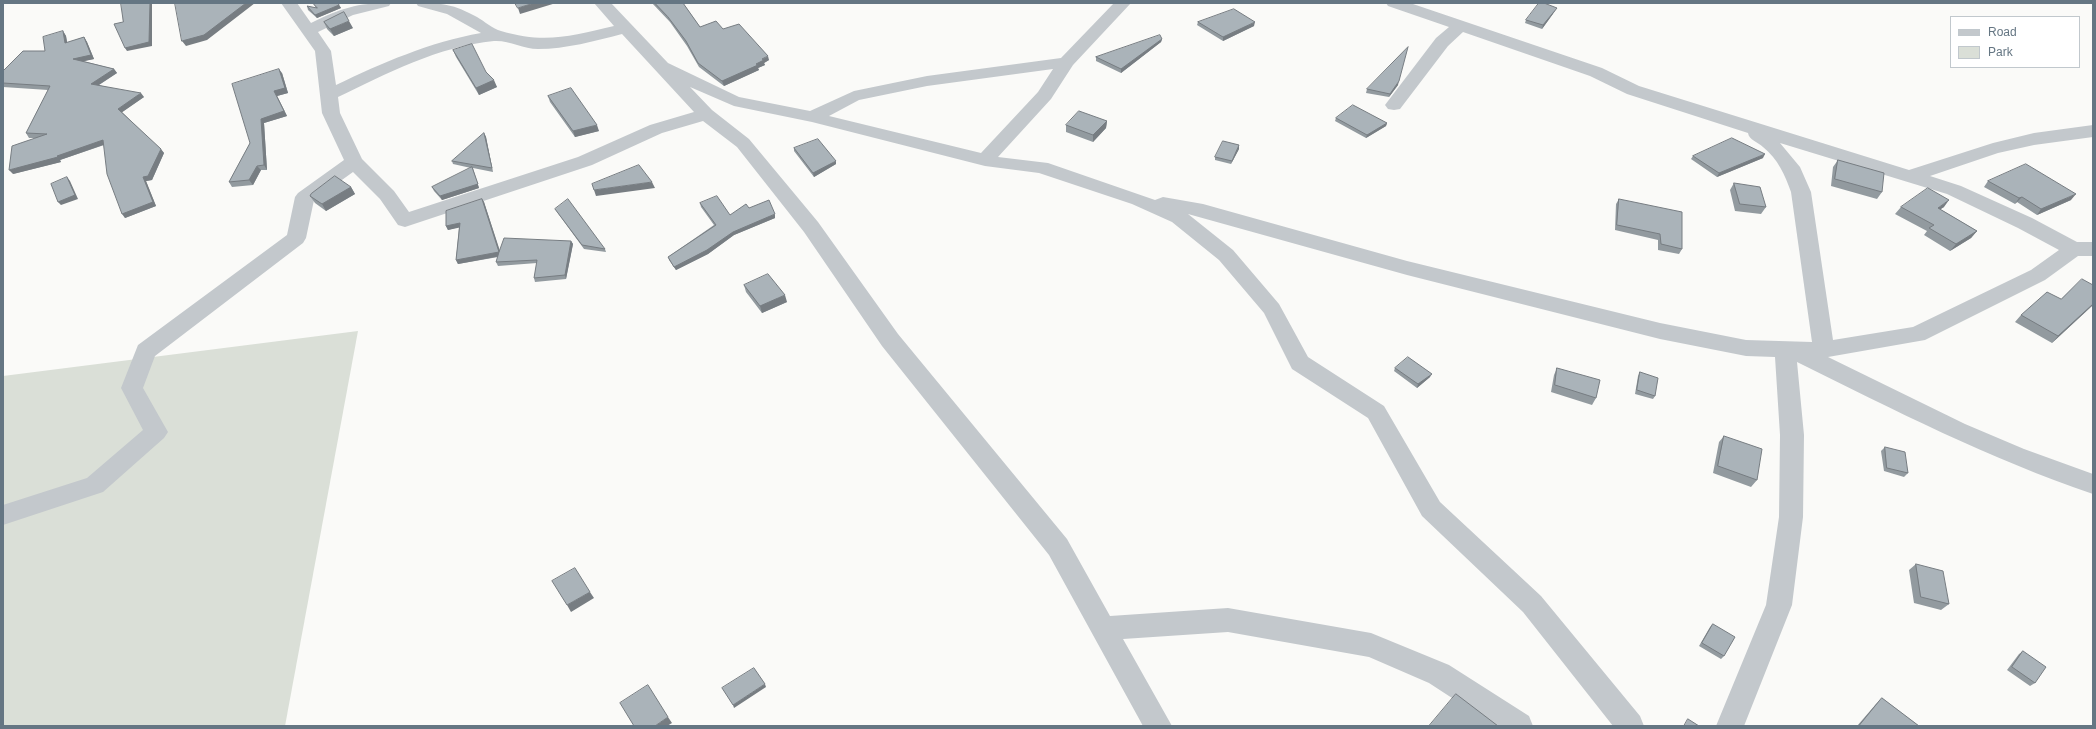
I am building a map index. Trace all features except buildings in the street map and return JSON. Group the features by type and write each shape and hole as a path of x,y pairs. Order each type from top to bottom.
{"street":[{"path":"289,3 322,51 331,113 354,162 387,195 405,220 585,161 656,129 706,114"},
{"path":"308,31 347,12 383,3"},
{"path":"424,3 438,5 458,14 497,36 537,44 570,41 626,28"},
{"path":"602,3 706,114 743,143 811,227 890,340 1058,547 1158,726"},
{"path":"985,160 1045,94 1066,62 1123,3"},
{"path":"1394,3 1596,72 1633,90 1737,124 1954,190 2085,250"},
{"path":"1394,105 1442,42 1460,26"},
{"path":"329,95 391,65 449,44 497,36"},
{"path":"812,117 854,96 927,81 1066,62"},
{"path":"662,67 734,101 812,117 985,160 1041,167 1139,200 1179,217 1226,255 1272,309 1300,363 1376,412 1431,509 1532,604 1630,726"},
{"path":"1737,124 1770,143 1791,167 1801,192 1824,350"},
{"path":"1911,176 1993,149 2034,139 2093,131"},
{"path":"3,515 94,485 156,432 132,388 146,351 296,238 305,197 354,162"},
{"path":"1139,200 1203,210 1407,268 1660,331 1746,348 1824,350 1917,334 2038,275 2085,250"},
{"path":"1788,349 1956,430 2016,456 2093,484"},
{"path":"1730,726 1779,605 1791,517 1792,435 1788,349"},
{"path":"1103,628 1228,620 1371,645 1439,674 1519,726"}],"green space":[{"path":"358,331 285,726 3,726 3,376"}]}
